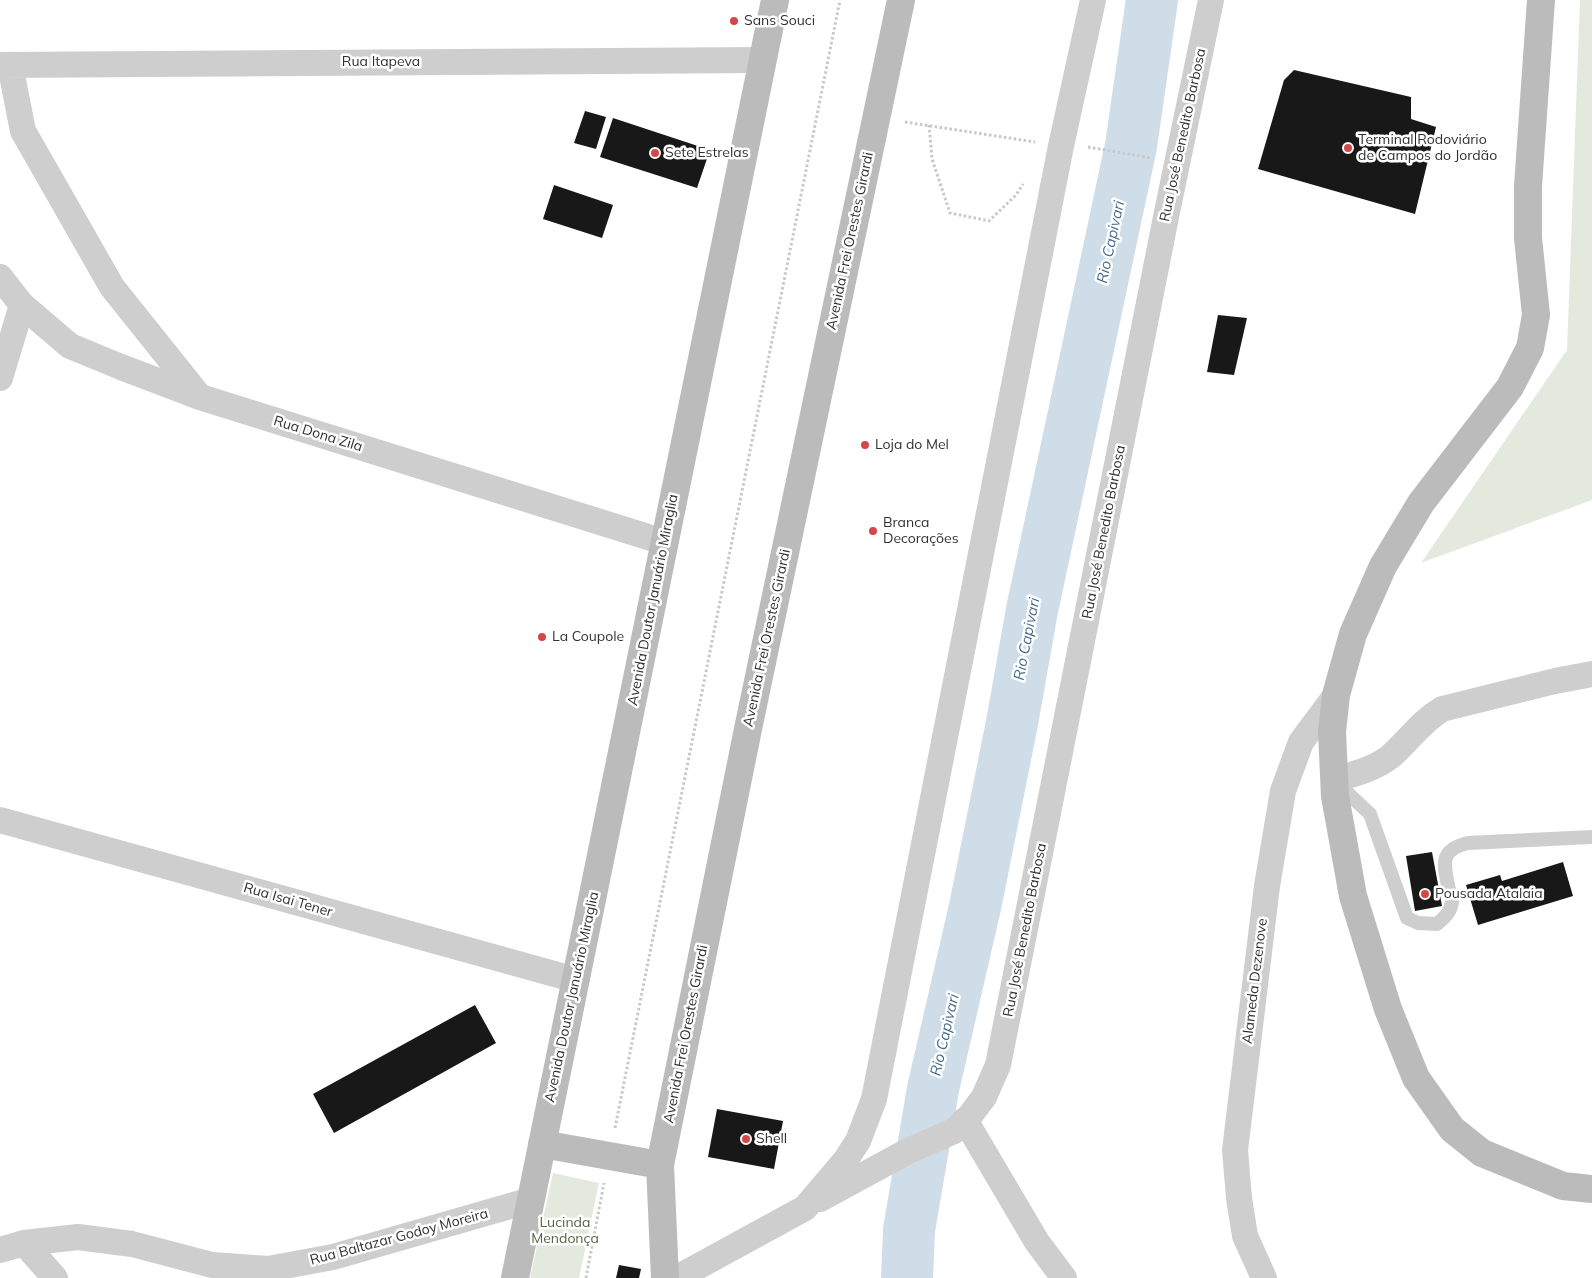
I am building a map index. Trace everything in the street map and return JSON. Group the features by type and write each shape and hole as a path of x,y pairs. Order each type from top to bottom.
{"street":[{"name":"Avenida Doutor Januário Miraglia","path":"515,1278 775,0"},
{"name":"Avenida Frei Orestes Girardi","path":"665,1278 660,1165 748,729 901,0"},
{"path":"805,1208 845,1160 858,1141 874,1099 1061,146 1093,0"},
{"name":"Rua José Benedito Barbosa","path":"960,1126 984,1098 998,1065 1167,212 1211,0"},
{"path":"1541,0 1528,186 1528,238 1536,315 1530,348 1510,387 1421,503 1383,566 1353,634 1336,695 1332,732 1334,780 1335,796 1353,896 1388,1009 1416,1078 1452,1129 1482,1153 1563,1186 1592,1189"},
{"name":"Rua Itapeva","path":"5,65 762,60"},
{"path":"5,65 23,131 112,287 200,398"},
{"name":"Rua Dona Zila","path":"0,277 22,305 70,346 200,398 664,542"},
{"path":"0,378 22,305"},
{"path":"1334,780 1373,767 1390,756 1427,718 1442,709 1555,681 1592,674"},
{"name":"Alameda Dezenove","path":"1264,1278 1245,1236 1238,1198 1234,1150 1266,896 1283,791 1301,742 1336,695"},
{"name":"Rua Isai Tener","path":"0,820 576,980"},
{"path":"677,1278 908,1151 960,1126 1037,1242 1064,1278"},
{"path":"542,1144 660,1165"},
{"name":"Rua Baltazar Godoy Moreira","path":"12,1246 78,1237 132,1244 212,1265 268,1269 333,1257 531,1200"},
{"path":"12,1246 55,1278"}],"lane":[{"path":"1334,780 1370,814 1407,918 1418,923 1437,924 1447,916 1452,902 1445,862 1447,854 1457,846 1468,843 1592,837"}],"path":[{"path":"586,1278 840,0"},
{"path":"876,117 1061,146"},
{"path":"929,125 932,159 950,213 989,221 1016,195 1026,180"},
{"path":"1087,147 1151,158"}],"green space":[{"path":"1580,0 1592,0 1592,500 1421,563 1567,350"},
{"name":"Lucinda Mendonça","path":"553,1173 599,1183 579,1278 530,1278"}],"building":[{"name":"Terminal Rodoviário de Campos do Jordão","path":"1294,70 1411,97 1411,119 1436,127 1415,214 1258,169 1284,80"},
{"path":"585,111 606,117 596,149 574,143"},
{"name":"Sete Estrelas","path":"613,118 710,150 697,188 600,157"},
{"path":"554,185 613,205 602,238 543,219"},
{"path":"1218,315 1247,318 1234,375 1207,372"},
{"path":"1432,852 1442,906 1415,911 1406,856"},
{"path":"1563,862 1573,896 1478,925 1466,885 1500,875 1502,881"},
{"path":"475,1005 496,1043 334,1133 313,1094"},
{"name":"Shell","path":"717,1109 783,1121 774,1169 708,1157"},
{"path":"619,1265 641,1269 639,1278 616,1278"}],"waterway":[{"name":"Rio Capivari","path":"907,1278 909,1230 933,1089 975,907 1012,723 1032,610 1131,146 1152,0"}],"place":[{"name":"Sans Souci","path":"734,21"},
{"name":"Terminal Rodoviário de Campos do Jordão","path":"1348,148"},
{"name":"Sete Estrelas","path":"655,153"},
{"name":"Loja do Mel","path":"865,445"},
{"name":"Branca Decorações","path":"873,531"},
{"name":"La Coupole","path":"542,637"},
{"name":"Pousada Atalaia","path":"1425,894"},
{"name":"Shell","path":"746,1139"}]}
